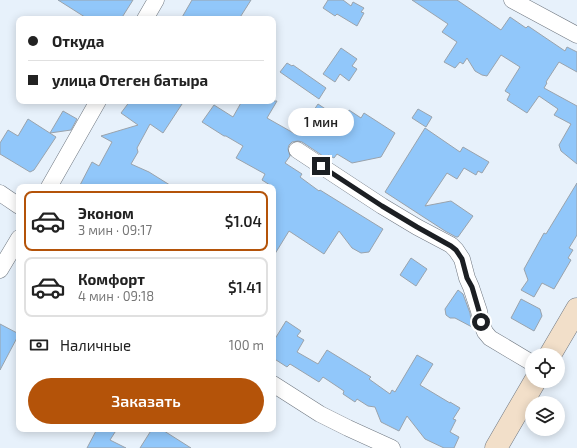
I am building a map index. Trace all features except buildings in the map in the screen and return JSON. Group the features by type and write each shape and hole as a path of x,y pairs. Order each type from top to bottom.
{"main road":[{"path":"554,348 577,309"},
{"path":"496,448 531,388"}],"street":[{"path":"147,16 156,0"},
{"path":"512,0 577,35"},
{"path":"51,184 96,104"},
{"path":"298,150 344,182 456,250 462,259 485,332 490,338 525,359"},
{"path":"0,193 16,204"},
{"path":"0,270 16,243"},
{"path":"276,386 320,414 392,448"}],"route":[{"path":"321,166 382,206 456,250 462,259 467,278 472,287 481,322"}]}
